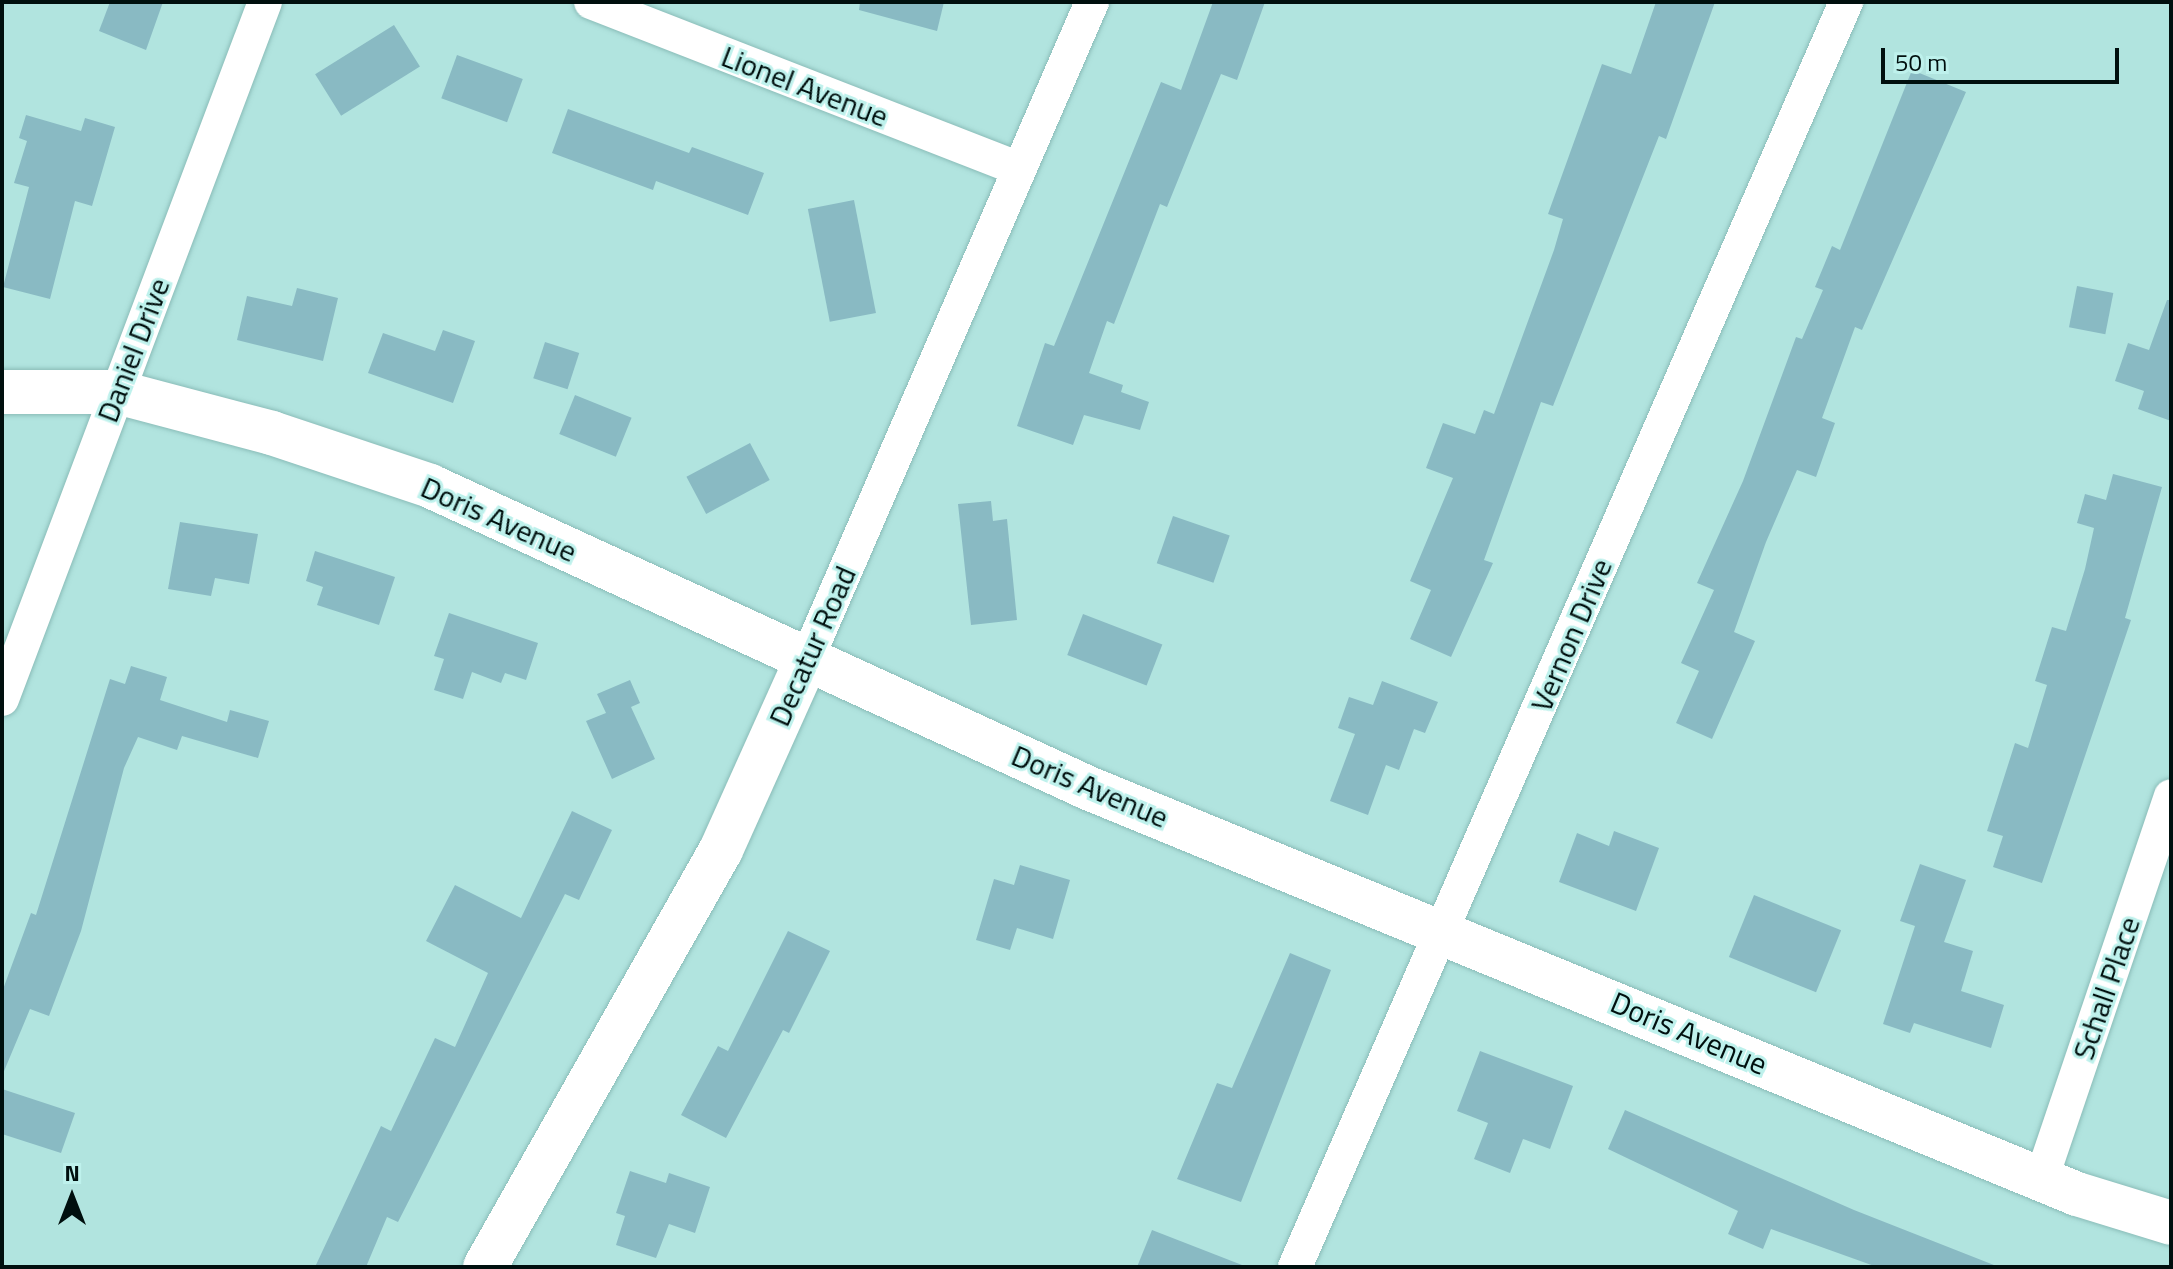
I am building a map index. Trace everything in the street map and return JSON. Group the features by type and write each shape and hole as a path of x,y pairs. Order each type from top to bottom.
{"street":[{"name":"Daniel Drive","path":"2,699 265,2"},
{"name":"Lionel Avenue","path":"591,2 1019,169"},
{"name":"Decatur Road","path":"485,1267 721,850 1092,2"},
{"name":"Vernon Drive","path":"1295,1267 1846,2"},
{"name":"Doris Avenue","path":"2,392 117,392 272,433 430,486 1088,788 1442,930 2041,1180 2171,1223"},
{"name":"Schall Place","path":"2041,1180 2171,796"}],"building":[{"path":"110,2 163,2 146,50 99,31"},
{"path":"860,2 944,2 937,31 859,10"},
{"path":"1213,2 1265,2 1237,80 1221,74 1167,207 1160,204 1114,324 1107,321 1089,373 1123,385 1121,392 1149,402 1140,430 1084,415 1073,445 1017,426 1045,343 1054,346 1161,82 1181,90"},
{"path":"1656,2 1715,2 1666,139 1659,136 1553,406 1541,402 1484,560 1493,563 1451,657 1410,639 1431,590 1410,581 1453,478 1426,468 1443,423 1475,434 1484,410 1494,414 1554,250 1563,219 1548,214 1602,64 1631,74"},
{"path":"394,25 420,67 341,116 315,74"},
{"path":"457,55 523,79 507,122 441,98"},
{"path":"1912,70 1966,92 1862,330 1855,327 1822,418 1835,423 1816,477 1797,470 1766,542 1734,632 1755,641 1712,739 1676,723 1699,671 1681,663 1714,590 1697,583 1743,481 1796,337 1802,339 1823,290 1815,287 1832,246 1840,250"},
{"path":"568,109 689,153 692,147 764,173 748,215 656,181 653,190 552,153"},
{"path":"26,115 81,131 85,118 115,127 92,206 75,201 50,299 3,287 29,187 14,183 27,141 19,138"},
{"path":"854,200 876,313 830,322 808,209"},
{"path":"2077,286 2113,293 2105,334 2069,327"},
{"path":"297,288 338,298 323,361 237,340 247,296 292,306"},
{"path":"2167,300 2171,300 2171,421 2138,409 2144,391 2115,381 2128,343 2149,350"},
{"path":"443,330 475,341 453,403 368,373 383,333 435,351"},
{"path":"545,342 579,353 567,389 533,378"},
{"path":"575,395 632,418 616,457 559,434"},
{"path":"750,443 770,480 706,514 686,477"},
{"path":"2113,474 2162,487 2125,618 2131,620 2042,883 1993,867 2003,836 1987,831 2015,743 2028,748 2047,685 2035,681 2052,627 2066,631 2085,569 2094,528 2077,523 2085,494 2106,500"},
{"path":"991,501 993,521 1007,519 1017,620 971,625 958,504"},
{"path":"1173,516 1230,536 1213,583 1157,563"},
{"path":"180,522 258,534 249,584 215,578 211,596 168,589"},
{"path":"315,551 395,577 379,625 317,605 323,587 306,581"},
{"path":"449,613 538,643 526,680 505,673 501,683 472,672 463,699 434,690 444,659 434,656"},
{"path":"1083,614 1162,644 1147,686 1067,655"},
{"path":"131,666 167,677 160,700 227,722 230,710 269,721 258,758 182,736 177,750 138,737 124,768 81,931 49,1016 30,1009 2,1076 2,992 31,913 36,915 110,679 125,684"},
{"path":"630,680 640,703 631,707 655,759 612,779 586,721 606,713 597,694"},
{"path":"1382,681 1438,702 1425,733 1414,729 1399,770 1386,765 1368,815 1330,801 1355,734 1338,728 1349,697 1373,705"},
{"path":"572,811 612,830 579,900 565,894 398,1222 387,1217 366,1267 315,1267 381,1126 391,1131 435,1038 455,1047 488,973 426,941 455,885 521,918"},
{"path":"1614,831 1659,848 1636,911 1559,882 1577,833 1609,846"},
{"path":"1920,864 1966,880 1944,942 1973,951 1961,991 2004,1005 1991,1048 1914,1023 1910,1033 1883,1024 1915,926 1900,921"},
{"path":"1020,865 1070,880 1053,939 1017,928 1010,950 976,940 994,879 1014,885"},
{"path":"1754,895 1841,930 1816,992 1729,957"},
{"path":"788,931 830,951 789,1033 783,1030 726,1138 681,1115 718,1046 728,1051"},
{"path":"1290,953 1331,970 1241,1202 1177,1179 1217,1083 1232,1088"},
{"path":"1480,1051 1573,1086 1550,1149 1523,1139 1510,1173 1474,1159 1488,1123 1457,1111"},
{"path":"2,1089 75,1113 61,1153 2,1134"},
{"path":"1625,1110 1854,1210 1999,1267 1877,1267 1771,1229 1763,1249 1728,1234 1738,1211 1608,1149"},
{"path":"630,1171 666,1183 669,1173 710,1187 695,1233 669,1224 656,1258 616,1245 625,1216 616,1213"},
{"path":"1152,1230 1242,1265 1242,1267 1137,1267"}]}
